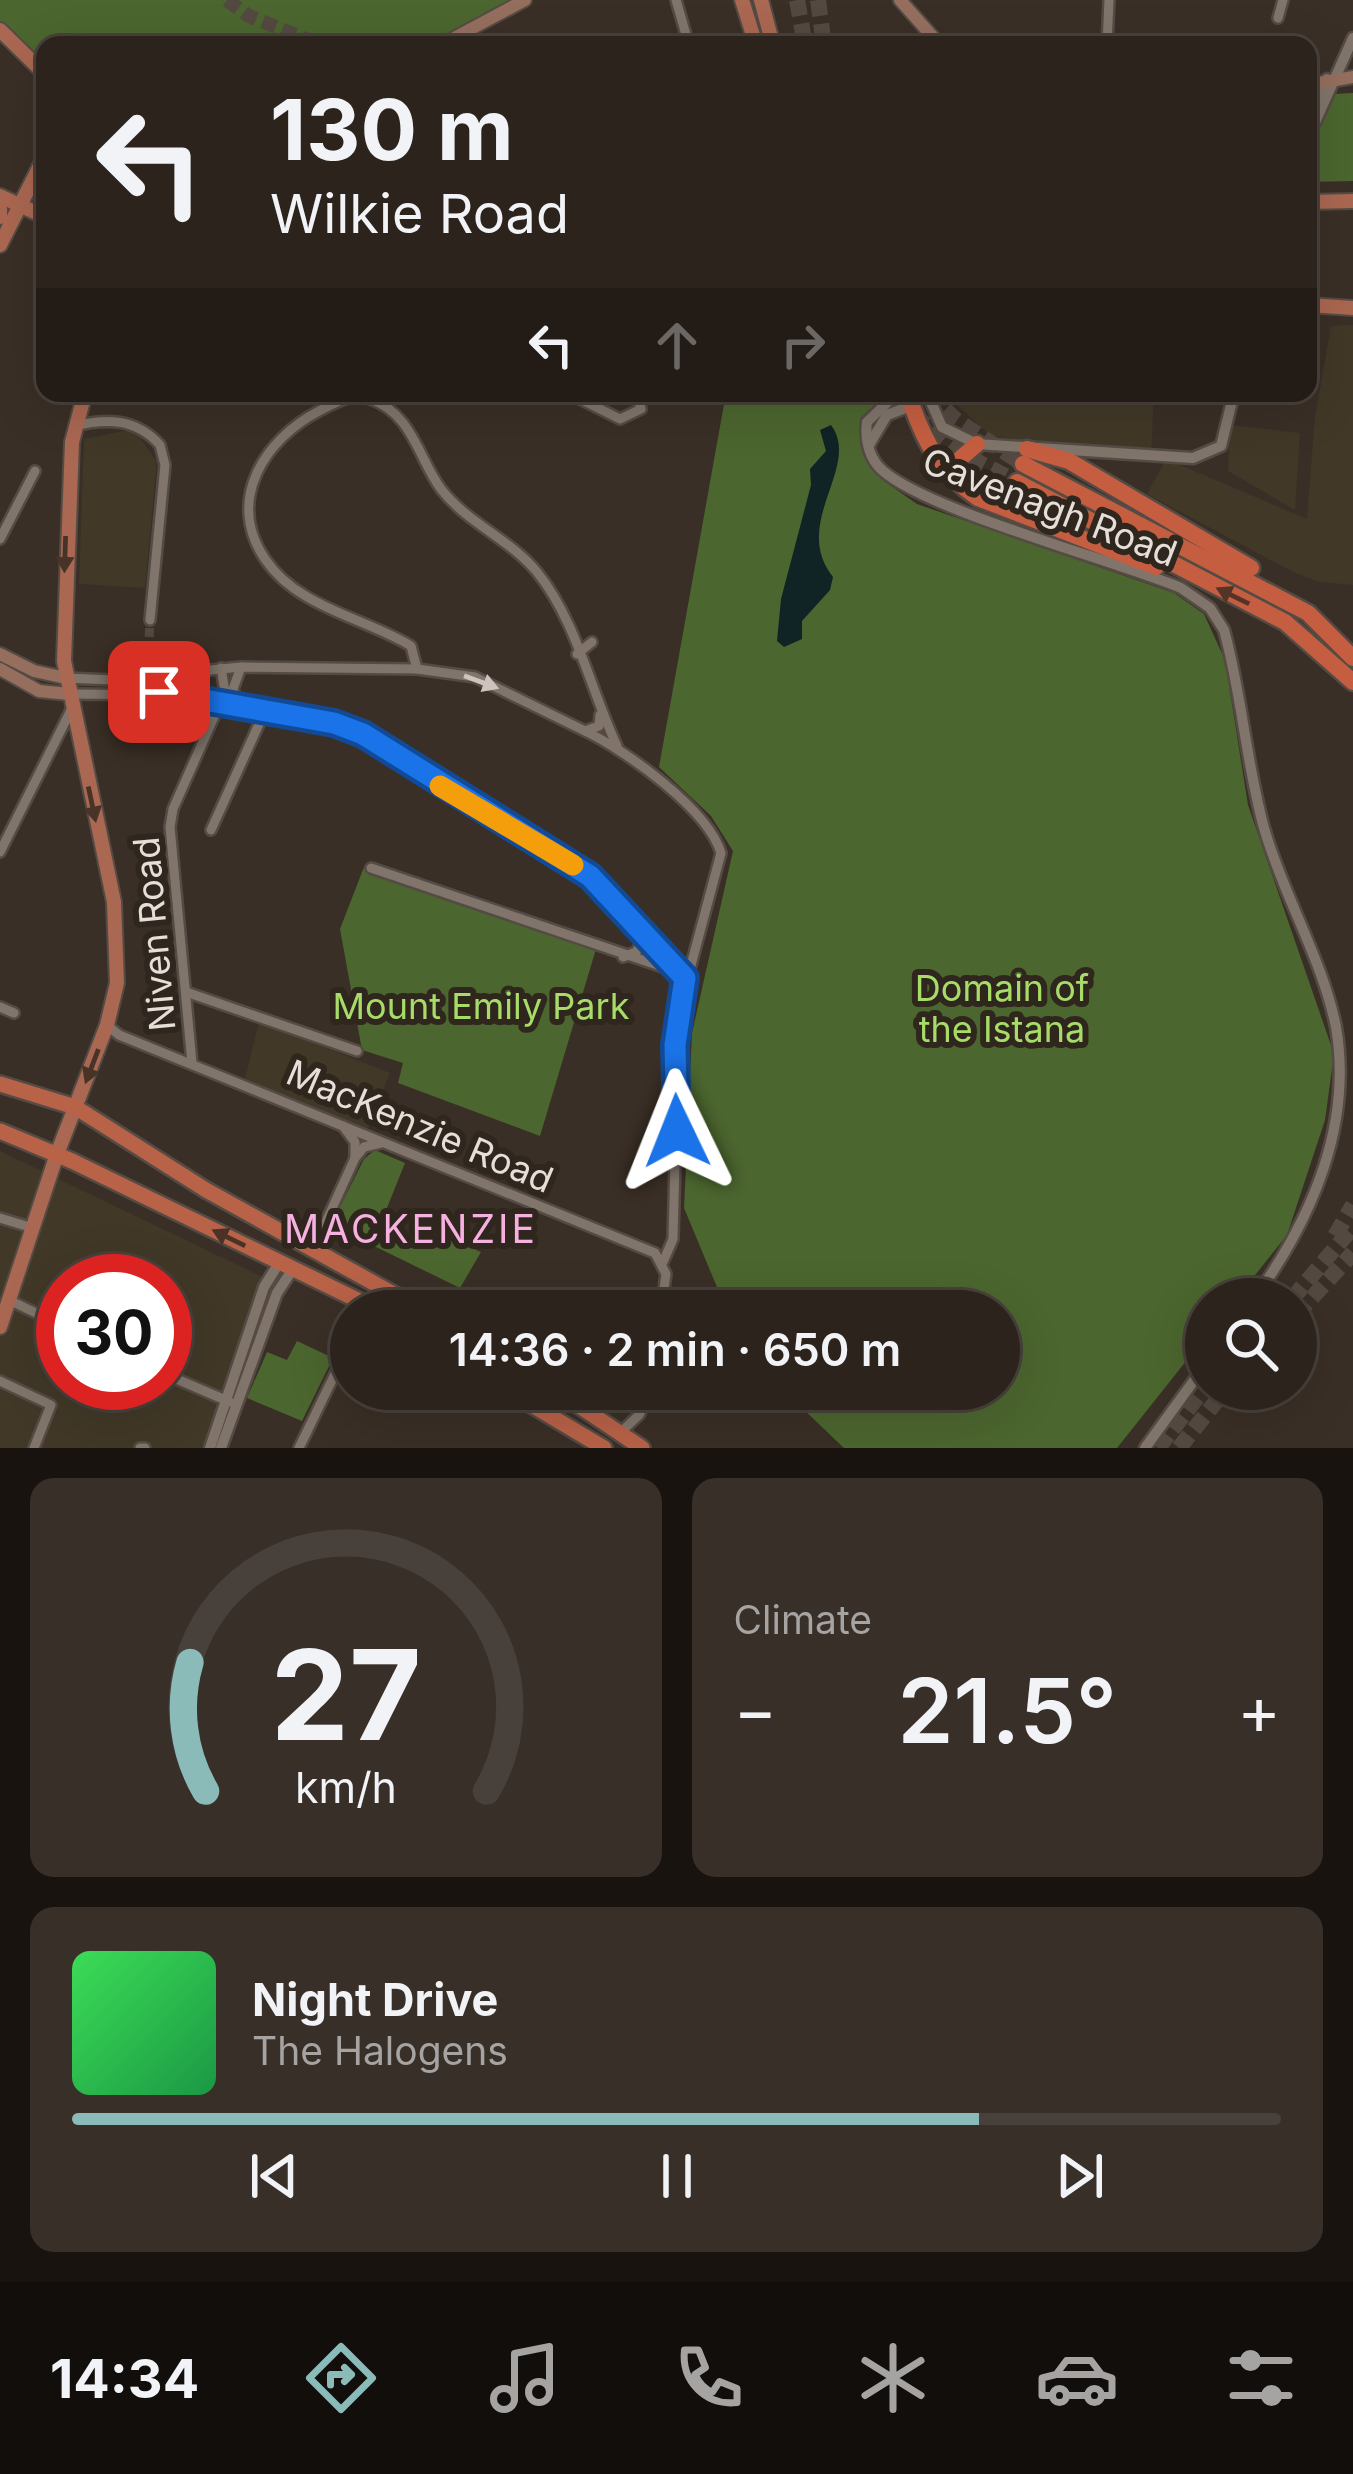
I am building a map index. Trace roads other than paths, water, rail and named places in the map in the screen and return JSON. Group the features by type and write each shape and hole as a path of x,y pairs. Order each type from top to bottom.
{"highway":[{"path":"919,402 931,452 956,483 978,498 1161,569 1180,570"},
{"path":"977,444 961,458 958,470 978,498"},
{"path":"1023,465 1180,570 1286,622 1353,682"},
{"path":"1023,465 1308,613 1353,658"},
{"path":"0,1084 75,1107 386,1290"},
{"path":"0,1131 57,1154 334,1290"},
{"path":"522,1410 592,1448"},
{"path":"541,1410 604,1448"},
{"path":"587,1410 642,1448"}],"main road":[{"path":"458,36 525,0"},
{"path":"742,0 753,36"},
{"path":"761,0 771,36"},
{"path":"899,0 932,36"},
{"path":"0,30 36,65"},
{"path":"1317,83 1353,77"},
{"path":"0,245 36,174"},
{"path":"0,196 36,213"},
{"path":"1317,202 1353,201"},
{"path":"1317,306 1353,308"},
{"path":"0,1327 31,1227 107,1025 117,983 118,935 69,693 65,549 74,426 82,402"},
{"path":"0,654 69,693"},
{"path":"0,669 39,691 69,693"}],"street":[{"path":"676,0 686,36"},
{"path":"1107,36 1109,0"},
{"path":"1278,18 1283,0"},
{"path":"1317,115 1353,23"},
{"path":"1317,104 1353,38"},
{"path":"85,402 98,420"},
{"path":"346,402 297,422 271,444 257,466 250,521 261,554 292,588 403,641 414,650 417,669"},
{"path":"374,402 412,432 434,478 453,503 534,569 551,593 617,746"},
{"path":"584,402 611,417 633,416 641,409 640,402"},
{"name":"Cavenagh Road","path":"886,402 870,416 869,445 880,469 905,486 1180,588 1202,600 1224,630 1264,828 1330,1007 1341,1079 1330,1157 1311,1208 1266,1278"},
{"name":"Cavenagh Road","path":"869,445 887,416 910,402"},
{"path":"922,402 942,428 1023,465 1192,458 1221,446 1232,402"},
{"path":"74,426 98,420 148,433 163,454 150,620"},
{"path":"0,539 35,471"},
{"path":"398,668 403,641"},
{"path":"577,654 592,642"},
{"path":"148,664 148,677"},
{"path":"69,693 148,677 241,667 398,668 476,677 617,746 707,826 721,853 685,978 675,1045 674,1239 663,1262 662,1290"},
{"path":"238,707 233,688 241,667"},
{"name":"Niven Road","path":"192,1063 171,818 226,686 221,668"},
{"path":"69,693 173,692 334,723 363,734 590,876 685,978"},
{"path":"0,852 69,693"},
{"path":"581,729 599,726 600,709"},
{"path":"211,830 264,713"},
{"path":"371,868 623,957 674,970"},
{"path":"623,957 636,952 644,937"},
{"path":"186,992 357,1051"},
{"path":"0,1007 14,1013"},
{"name":"MacKenzie Road","path":"107,1025 655,1252 663,1262"},
{"path":"339,1122 355,1142 355,1158"},
{"path":"313,1250 355,1158 364,1147 386,1142"},
{"path":"0,1216 31,1227"},
{"path":"210,1448 286,1266"},
{"path":"11,1300 36,1312"},
{"path":"221,1448 237,1411 255,1333"},
{"path":"0,1381 47,1402 52,1409 34,1448"},
{"path":"298,1448 330,1383"},
{"path":"192,1385 227,1400 237,1411"},
{"path":"1145,1448 1185,1393"},
{"path":"621,1432 637,1410"}],"water":[{"path":"831,425 838,441 838,459 819,536 822,557 833,577 830,590 802,621 802,639 784,647 777,641 781,599 811,485 810,469 826,451 820,430"}],"tunnel":[{"path":"227,0 249,16 298,36"},
{"path":"797,0 803,36"},
{"path":"818,0 823,36"},
{"path":"937,402 956,420 1023,464"},
{"path":"913,414 955,450 1017,482"},
{"path":"148,664 150,620"},
{"path":"1335,1236 1353,1205"},
{"path":"1310,1278 1353,1227"},
{"path":"1317,1292 1353,1253"},
{"path":"1158,1448 1187,1410"},
{"path":"1179,1448 1209,1410"}],"district":[{"name":"MACKENZIE","path":"411,1229"}],"park label":[{"name":"Mount Emily Park","path":"481,1006"},
{"name":"Domain of the Istana","path":"1002,1008"}]}
